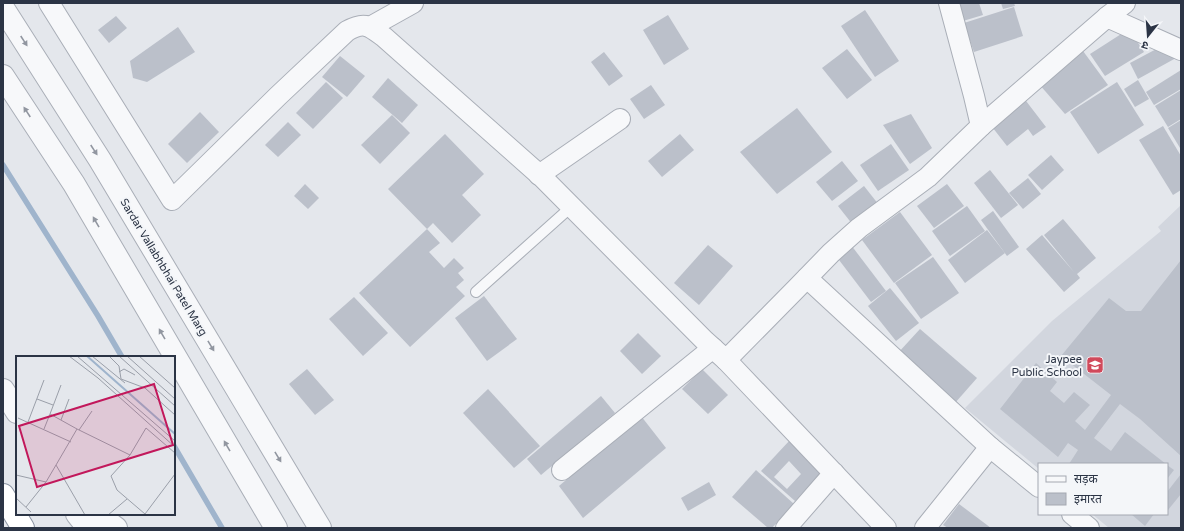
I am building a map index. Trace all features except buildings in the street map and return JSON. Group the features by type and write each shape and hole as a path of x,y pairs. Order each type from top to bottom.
{"highway":[{"path":"3,495 23,528"}],"street":[{"path":"49,3 172,200 347,31 358,25 370,27 539,174 720,354 886,528"},
{"path":"370,27 413,3"},
{"path":"949,3 981,126"},
{"path":"562,470 720,354 807,278 831,253 859,228 928,177 981,126 1125,3"},
{"name":"Sardar Vallabhbhai Patel Marg","path":"3,8 100,160 320,528"},
{"path":"1107,17 1181,50"},
{"path":"3,76 74,184 276,528"},
{"path":"539,174 620,119"},
{"path":"807,278 990,447 1038,486"},
{"path":"3,390 16,410"},
{"path":"924,528 990,447"},
{"path":"786,528 834,473"},
{"path":"78,515 88,528"},
{"path":"98,515 116,528"},
{"path":"1073,515 1089,528"}],"lane":[{"path":"476,292 571,206"}],"shaded area":[{"name":"Jaypee Public School","path":"1181,205 1181,528 1109,528 1093,515 1168,515 1168,463 1038,463 1038,468 965,408 1052,321 1161,231 1158,227"}],"waterway":[{"path":"3,165 121,356"},
{"path":"175,448 222,528"}],"place":[{"name":"Jaypee Public School","path":"1095,365"}]}
